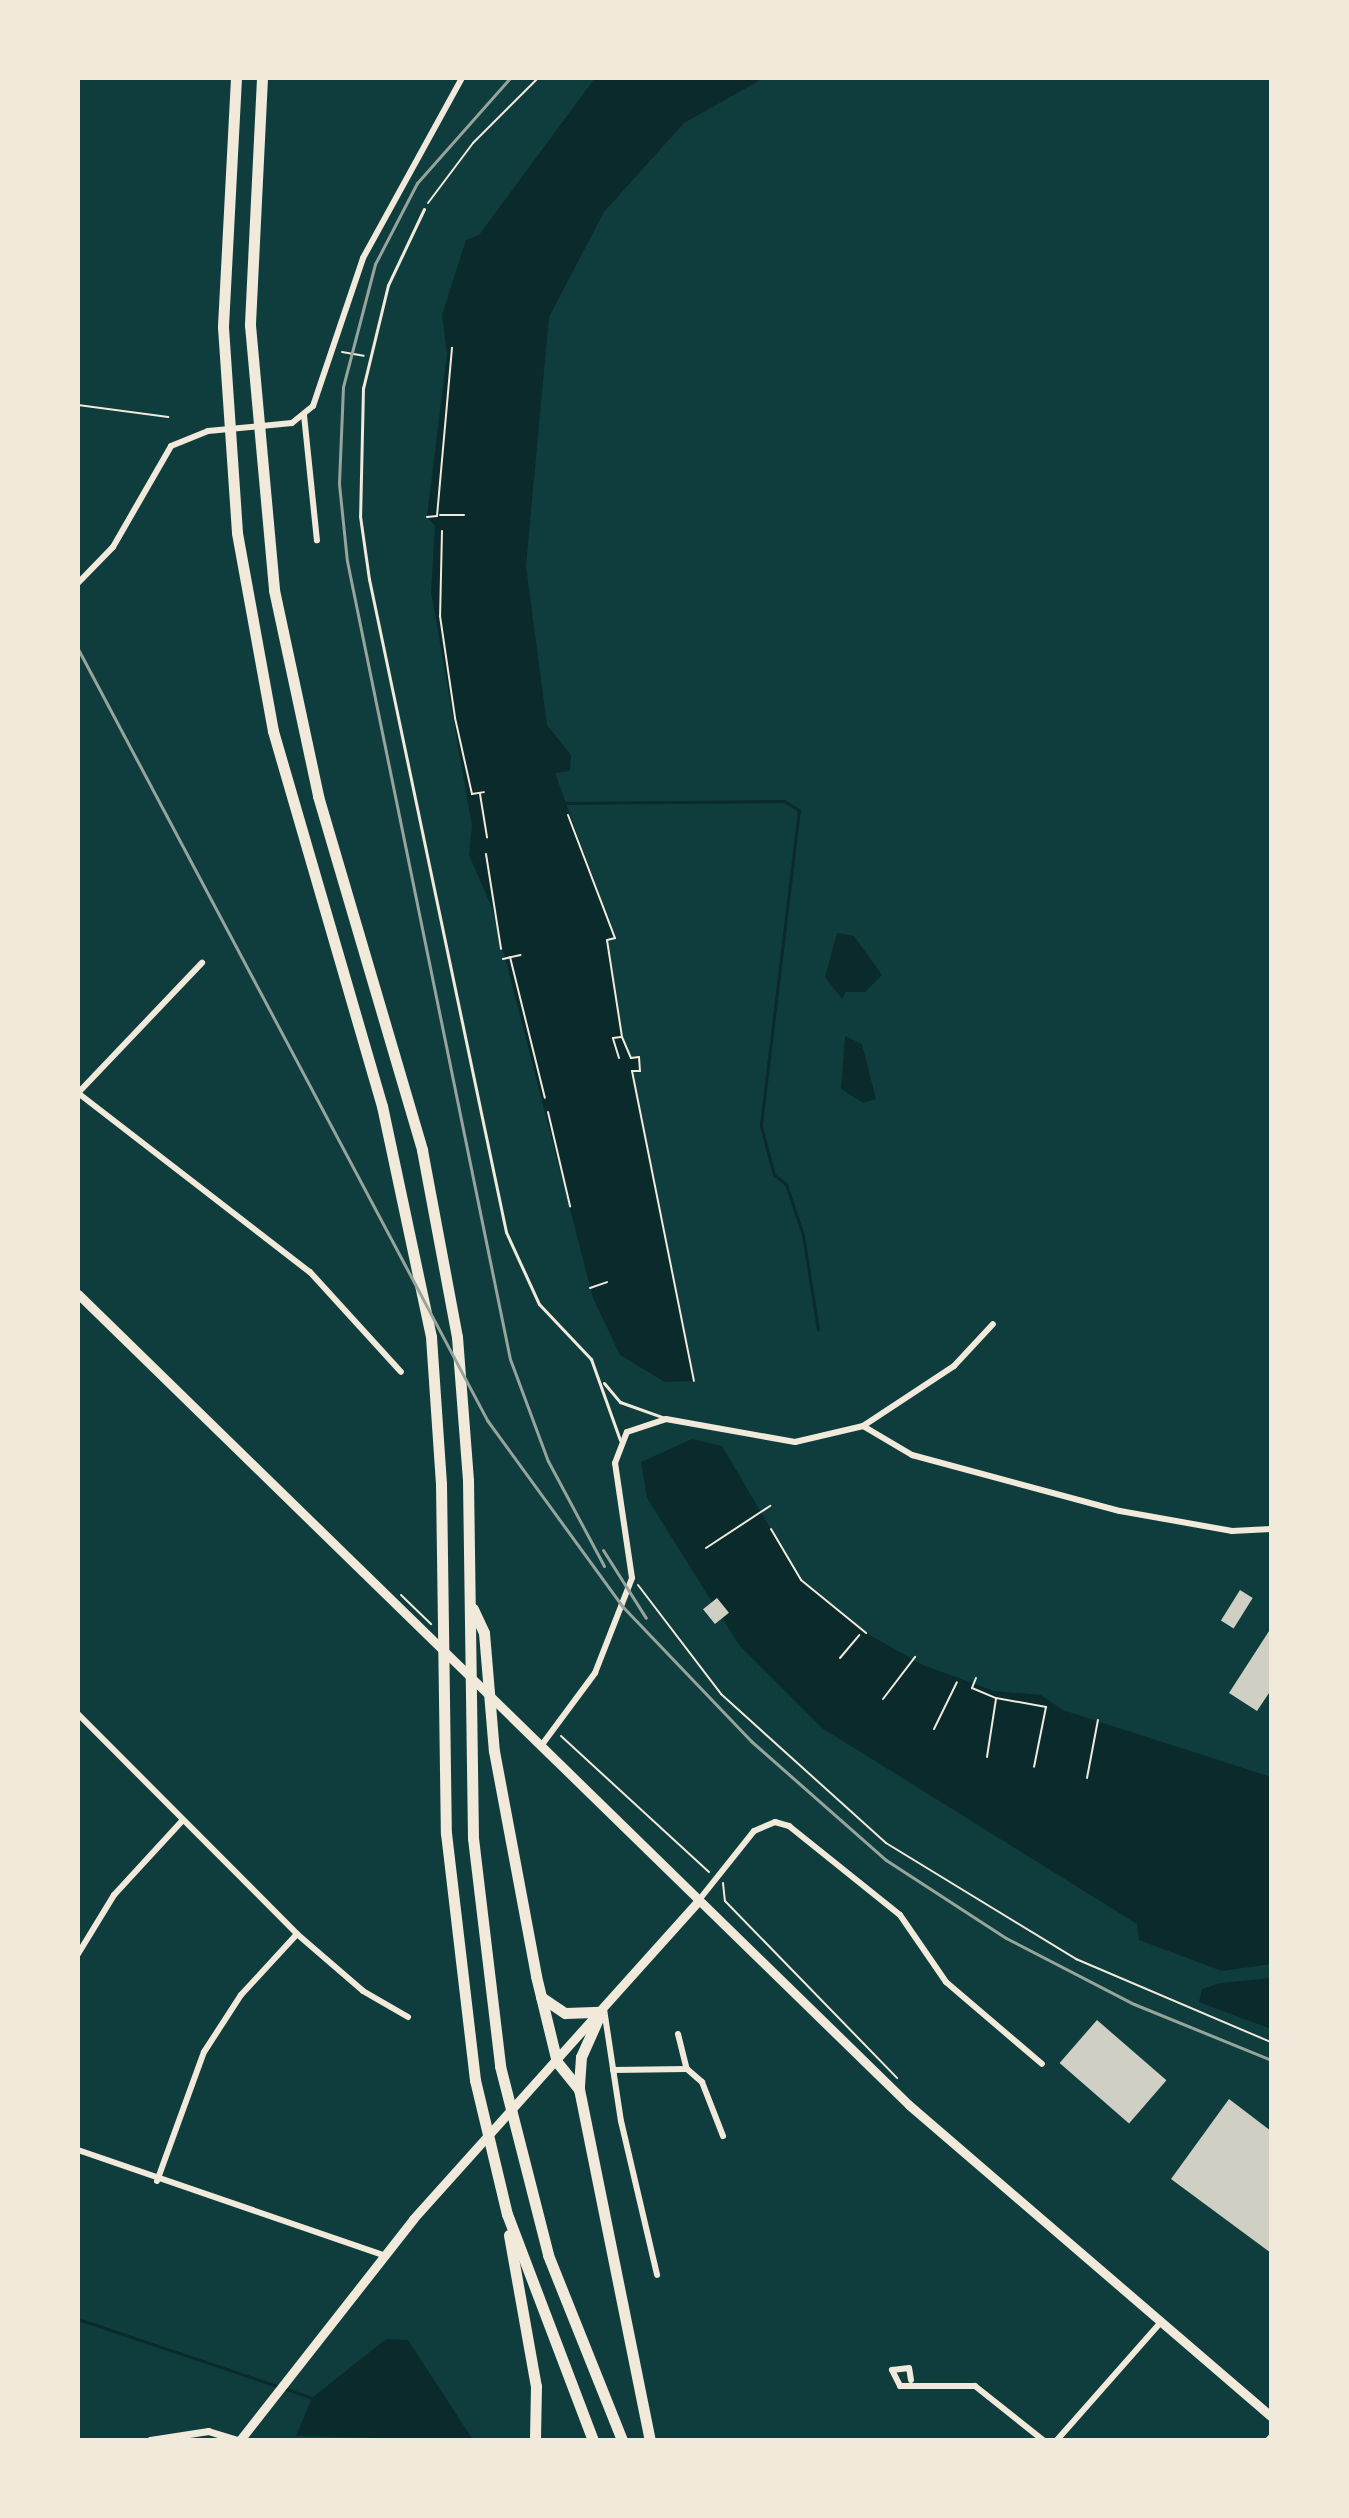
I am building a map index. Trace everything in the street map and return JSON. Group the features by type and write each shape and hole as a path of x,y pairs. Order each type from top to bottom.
{"highway":[{"path":"236,78 223,253 230,467 273,731 410,1224 437,1404 444,1732 453,1931 475,2080 507,2214 536,2386 535,2440"},
{"path":"262,78 250,252 257,443 299,721 437,1218 463,1399 471,1605 471,1740 481,1934 500,2066 520,2159 582,2351 622,2440"},
{"path":"471,1605 484,1633 512,1861 541,1997 557,2062 579,2089"},
{"path":"541,1997 565,2013 603,2011 581,2057 579,2089 650,2440"},
{"path":"507,2214 593,2440"}],"main road":[{"path":"78,1294 909,2105 1271,2416"},
{"path":"239,2440 383,2255 699,1900"}],"street":[{"path":"78,583 113,547 171,446 208,431 292,423 304,415 320,394 363,258 462,78"},
{"path":"304,415 317,540"},
{"path":"202,963 78,1093 310,1272 401,1372"},
{"path":"541,1746 595,1673 632,1578 615,1463 620,1440 636,1426 666,1419 795,1442 863,1426 954,1366 993,1324"},
{"path":"863,1426 912,1455 1120,1511 1232,1531 1271,1529"},
{"path":"78,1714 297,1934 363,1991 408,2017"},
{"path":"78,1954 114,1895 182,1821"},
{"path":"699,1900 714,1875 764,1823 789,1826 900,1915 946,1982 1042,2064"},
{"path":"157,2181 204,2052 241,1995 297,1934"},
{"path":"603,2011 657,2275"},
{"path":"678,2034 687,2069 702,2082 723,2136"},
{"path":"613,2070 687,2069"},
{"path":"78,2150 157,2181 383,2255"},
{"path":"1057,2440 1161,2322"},
{"path":"911,2380 975,2386 1043,2440"},
{"path":"150,2440 208,2431 239,2440"}],"lane":[{"path":"424,209 388,285 369,357 358,446 369,579 506,1232 539,1304 620,1402 666,1419"},
{"path":"602,1380 620,1440"}],"path":[{"path":"424,209 473,143 538,78"},
{"path":"427,517 437,516 452,348"},
{"path":"333,349 369,357"},
{"path":"78,405 168,417"},
{"path":"440,515 464,515"},
{"path":"442,531 440,616 472,794 482,793 487,837"},
{"path":"433,617 440,616"},
{"path":"568,815 615,938 607,940 622,1037 631,1058 639,1057 640,1071 632,1071 694,1381"},
{"path":"486,854 501,949"},
{"path":"482,891 491,888"},
{"path":"503,959 521,955"},
{"path":"510,957 545,1098"},
{"path":"505,981 514,980"},
{"path":"619,1058 613,1038 622,1037"},
{"path":"548,1112 570,1206"},
{"path":"590,1288 607,1282"},
{"path":"706,1548 770,1506"},
{"path":"771,1529 801,1580 866,1633"},
{"path":"632,1578 721,1694 886,1843 1076,1959 1271,2042"},
{"path":"840,1658 859,1635"},
{"path":"883,1699 915,1657"},
{"path":"976,1678 972,1688 996,1698 1046,1707 1034,1767"},
{"path":"934,1729 957,1682"},
{"path":"987,1757 996,1698"},
{"path":"1087,1778 1098,1720"},
{"path":"552,1730 723,1882 725,1901 905,2087"}],"water":[{"path":"595,78 764,78 684,123 604,212 549,317 526,566 547,725 571,755 570,771 555,773 615,938 608,940 622,1036 631,1057 639,1057 640,1071 632,1072 694,1381 665,1382 620,1355 593,1298 492,908 469,855 472,826 431,592 435,526 427,517 447,354 442,315 466,240 479,235"},
{"path":"837,933 854,936 882,975 865,992 846,992 842,999 825,977"},
{"path":"845,1036 862,1044 876,1099 863,1103 841,1089"},
{"path":"692,1439 722,1446 801,1580 866,1633 923,1665 994,1691 1041,1695 1063,1710 1271,1777 1271,1964 1222,1971 1139,1940 1137,1924 822,1728 739,1645 647,1498 641,1462"},
{"path":"1271,1978 1271,2029 1199,2002 1202,1989 1220,1983"},
{"path":"386,2339 408,2340 473,2440 296,2436 312,2398"}],"building":[{"path":"1240,1590 1253,1598 1234,1628 1221,1621"},
{"path":"717,1598 729,1613 715,1624 703,1609"},
{"path":"1271,1628 1271,1690 1257,1711 1229,1693"},
{"path":"1097,2020 1166,2080 1129,2123 1060,2063"},
{"path":"1229,2099 1271,2131 1271,2253 1171,2179"}],"waterway":[{"path":"564,803 784,801 799,810 761,1126 774,1175 786,1184 803,1235 818,1330"},
{"path":"78,2319 313,2398"}],"railway":[{"path":"510,78 417,183 375,264 343,387 339,484 347,561 510,1359 548,1461 604,1566"},
{"path":"78,649 487,1420 623,1607 751,1741 886,1860 1006,1938 1134,2004 1271,2060"},
{"path":"603,1550 646,1618"}]}
